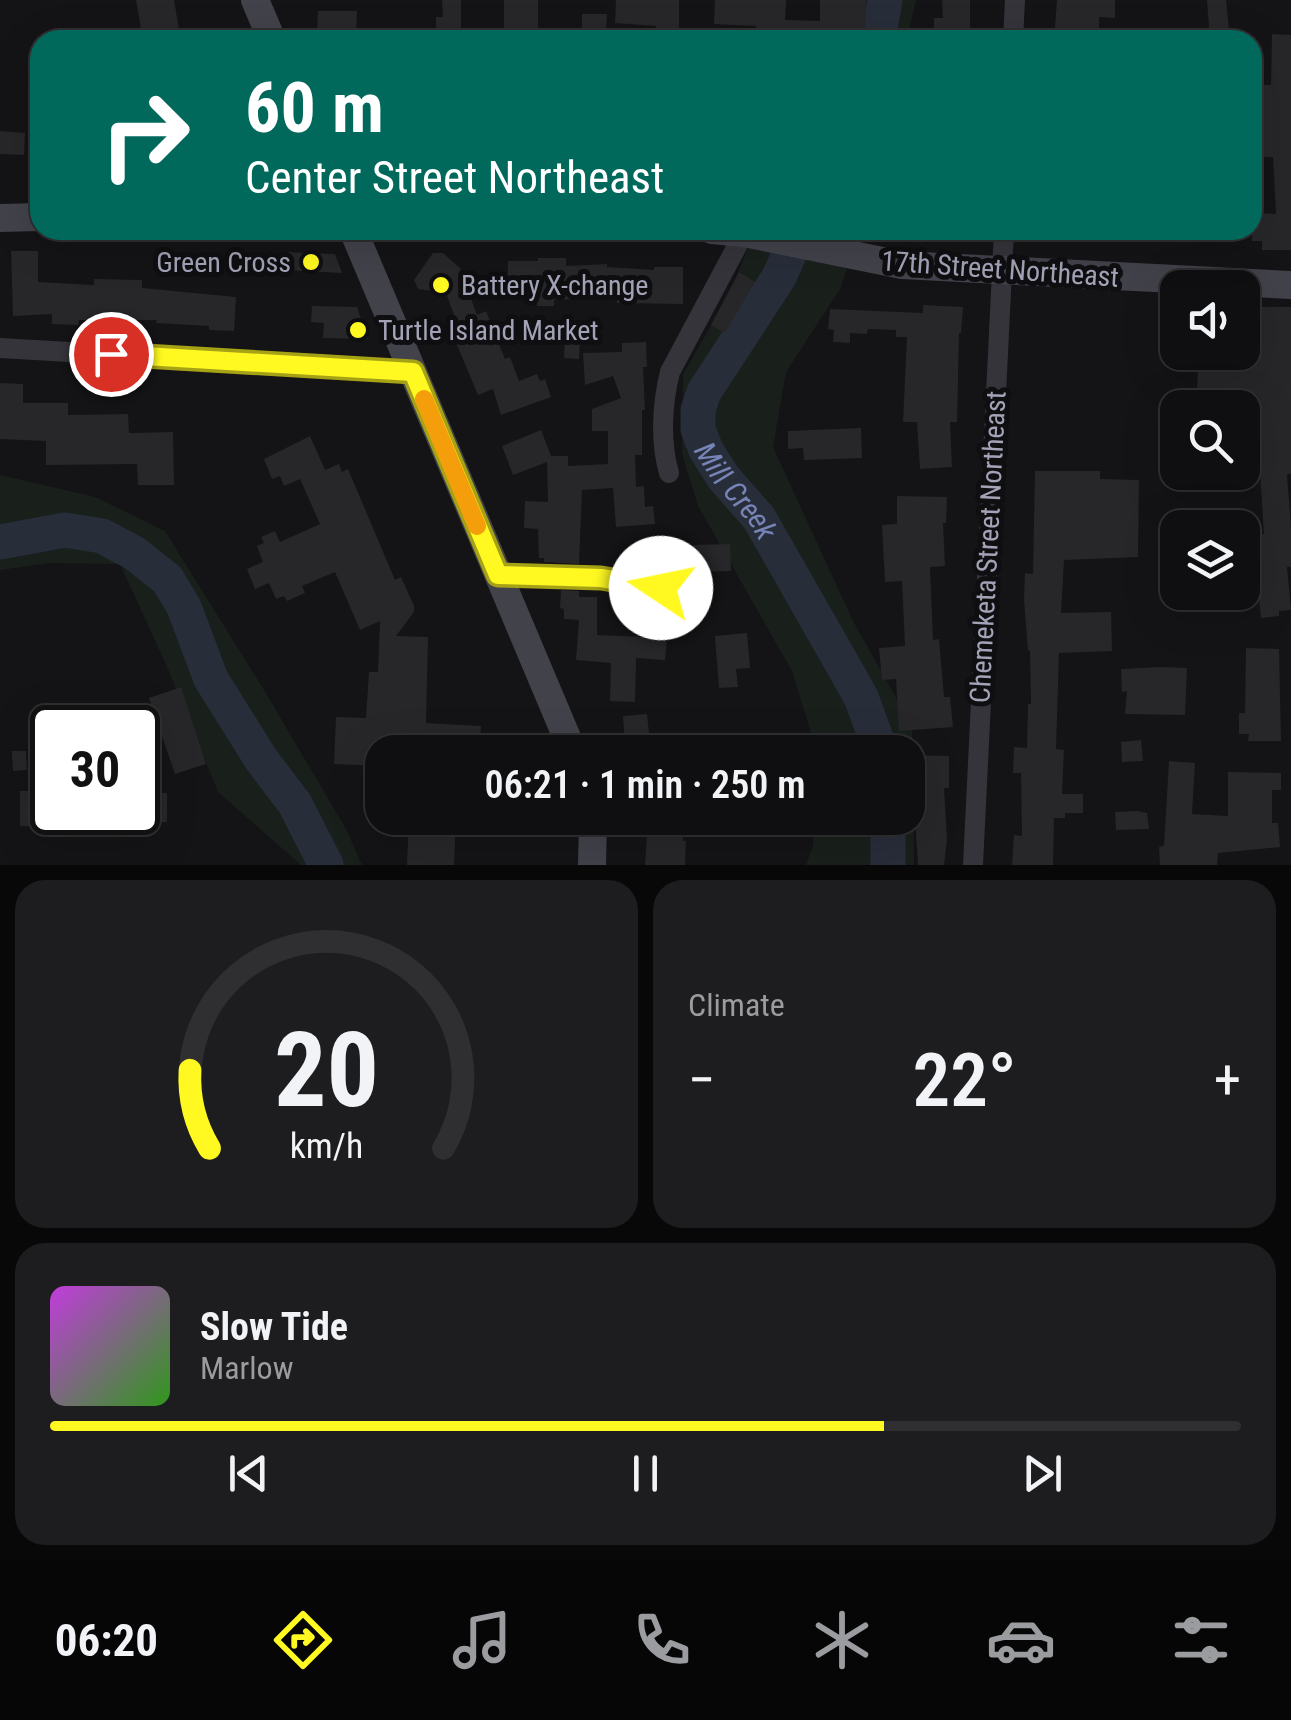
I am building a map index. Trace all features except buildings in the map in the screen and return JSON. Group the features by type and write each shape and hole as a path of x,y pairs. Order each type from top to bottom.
{"main road":[{"path":"255,0 268,30"},
{"path":"0,218 30,217"},
{"path":"357,240 565,735"},
{"name":"17th Street Northeast","path":"778,240 874,262 1002,272 1291,284"},
{"path":"592,865 593,835"}],"street":[{"path":"1014,30 1015,0"},
{"path":"669,473 663,454 670,372 753,240"},
{"name":"Chemeketa Street Northeast","path":"973,865 1004,240"},
{"path":"0,348 413,372"},
{"path":"498,575 628,581 688,599"}],"shaded area":[{"path":"839,0 916,0 909,30 828,30"},
{"path":"751,240 857,240 840,289 786,372 773,447 853,621 912,726 912,735 812,735 792,671 698,506 682,454 683,374 729,295"},
{"path":"0,475 95,497 165,531 346,829 362,865 301,865 218,792 120,564 50,563 0,570"},
{"path":"813,835 914,835 914,865 806,865"}],"waterway":[{"name":"Mill Creek","path":"880,30 885,0"},
{"name":"Mill Creek","path":"796,240 779,277 704,392 698,410 698,429 723,477 759,518 861,697 875,735"},
{"name":"Mill Creek","path":"0,542 65,530 102,536 134,553 167,579 184,607 211,679 261,759 295,804 326,865"},
{"name":"Mill Creek","path":"888,835 888,865"}],"slow traffic":[{"path":"424,399 477,526"}],"place":[{"name":"Green Cross","path":"311,262"},
{"name":"Battery X-change","path":"441,285"},
{"name":"Turtle Island Market","path":"358,330"}],"route":[{"path":"111,354 413,372 498,575 601,578 661,588"}]}
